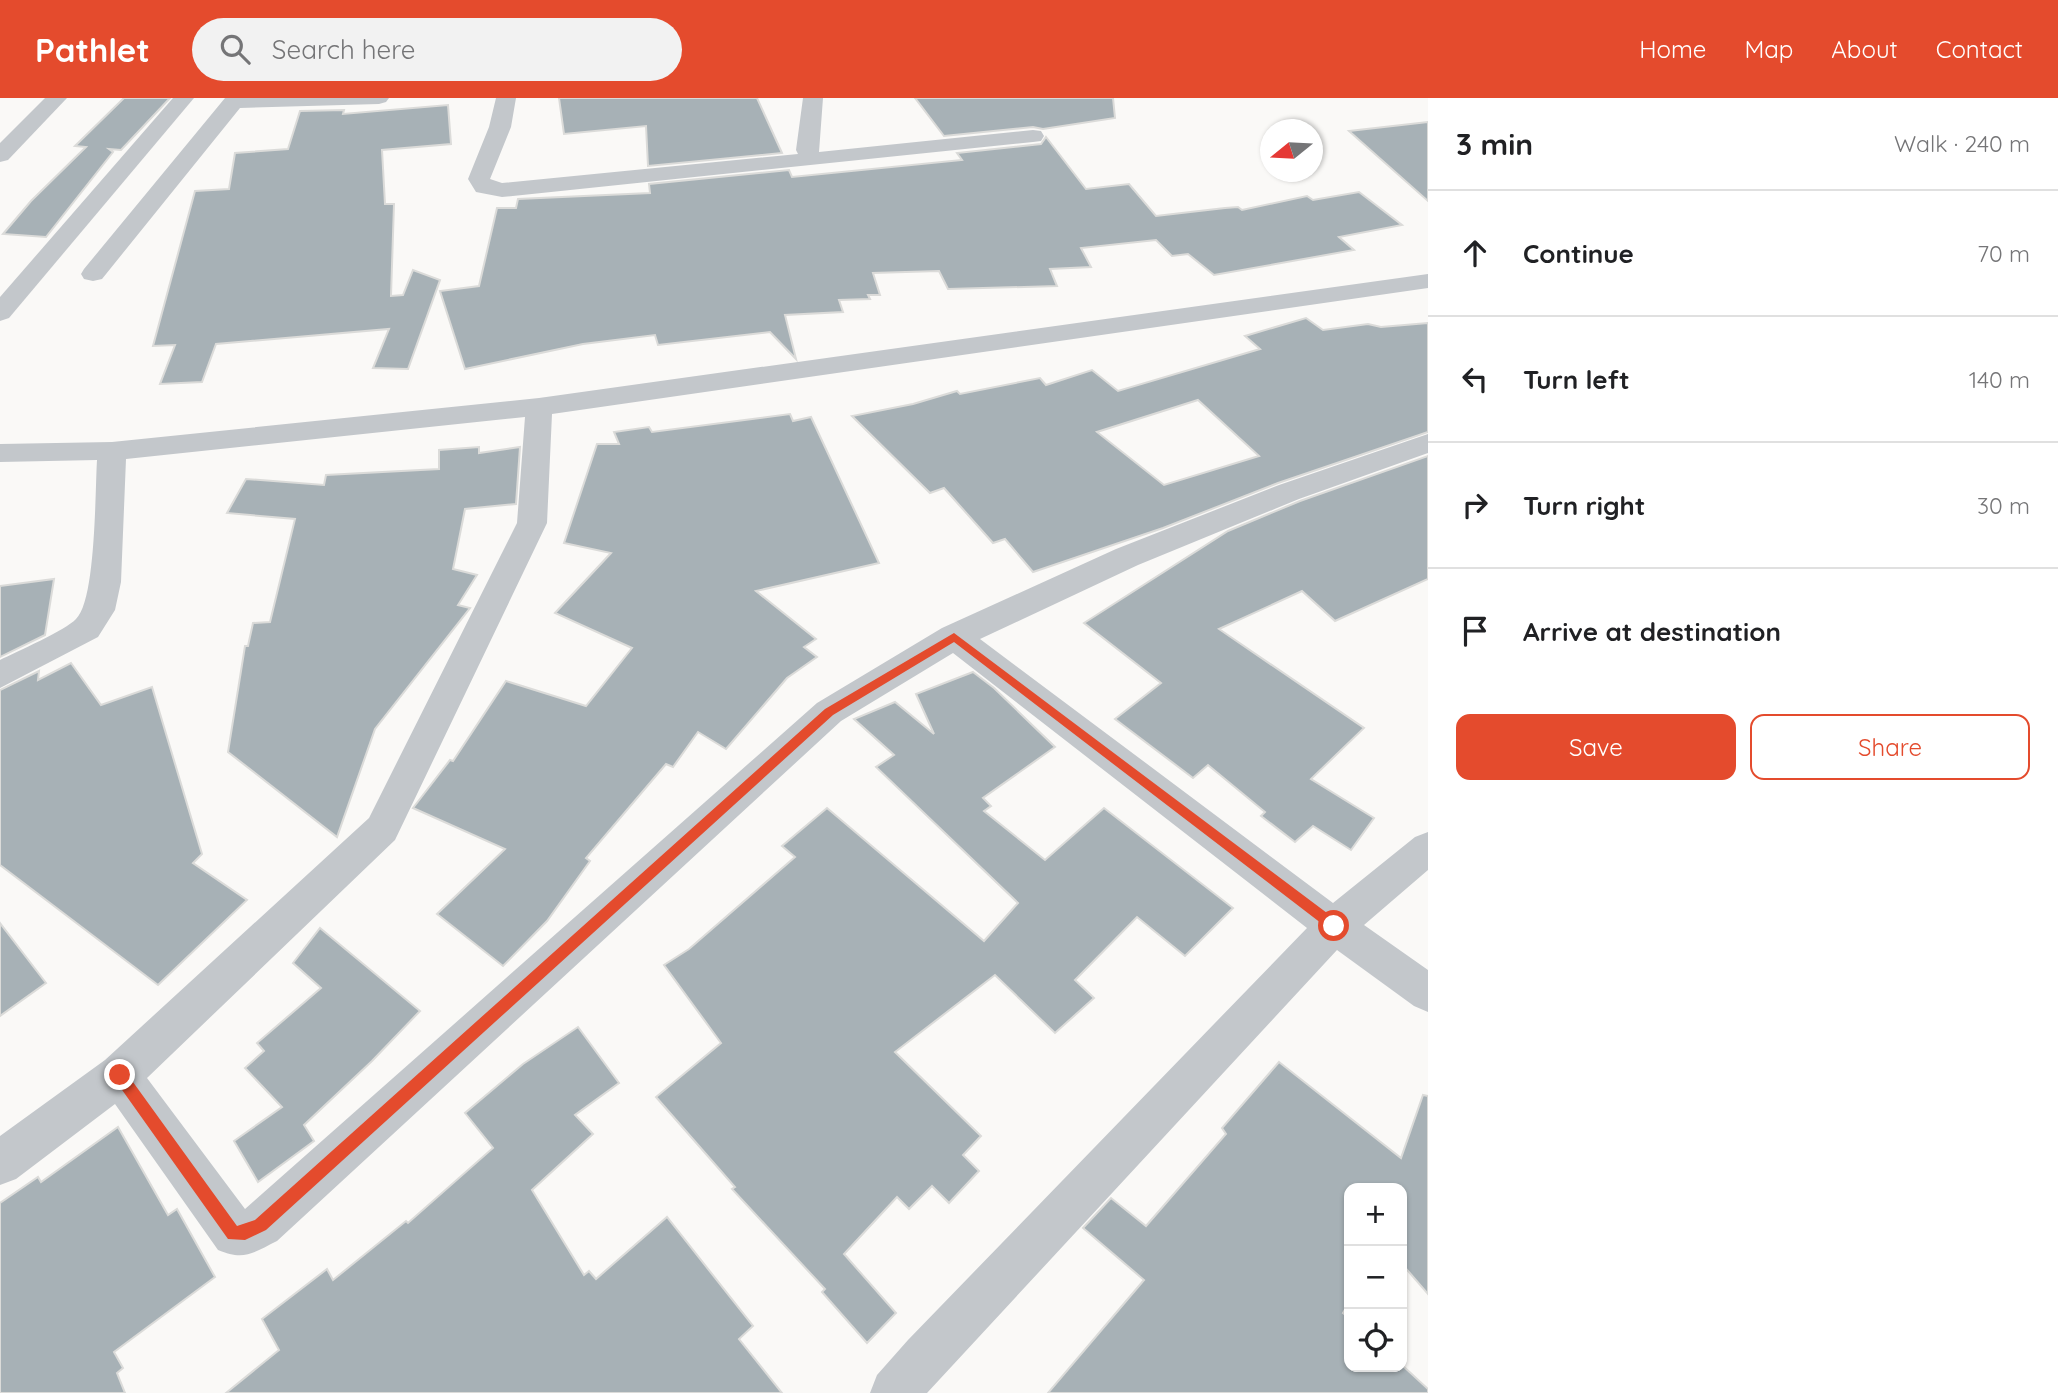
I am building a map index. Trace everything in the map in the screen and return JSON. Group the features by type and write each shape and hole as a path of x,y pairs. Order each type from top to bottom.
{"street":[{"path":"0,155 57,98"},
{"path":"0,313 184,98"},
{"path":"93,274 235,100 379,98"},
{"path":"506,98 500,127 479,179 484,187 502,190 1033,136"},
{"path":"812,159 807,150 814,98"},
{"path":"0,453 112,451 539,407 1428,281"},
{"path":"0,1163 120,1075 382,829 532,523 539,407"},
{"path":"120,1075 234,1234 245,1233 261,1225 829,712 954,637 1164,542 1289,492 1428,443"},
{"path":"0,675 87,629 99,610 105,582 112,451"},
{"path":"954,637 1334,926 1428,993"},
{"path":"895,1393 925,1357 1334,926 1428,848"}],"building":[{"path":"124,98 170,98 121,150 109,149 113,152 46,237 3,234 31,201 86,147 75,146"},
{"path":"559,98 757,98 782,153 648,166 646,126 564,134"},
{"path":"915,98 1113,98 1115,118 1043,129 1033,127 944,136"},
{"path":"448,105 451,144 382,150 385,204 394,204 391,296 403,295 413,270 440,280 408,369 373,368 389,329 216,344 202,382 160,384 175,345 153,346 195,191 229,189 235,153 288,149 300,111 344,110 343,114"},
{"path":"1428,122 1428,201 1349,131"},
{"path":"1046,137 1086,189 1129,184 1156,216 1238,207 1242,210 1307,196 1313,200 1359,192 1402,225 1339,237 1354,250 1214,275 1188,254 1172,256 1156,240 1081,248 1091,267 1050,269 1057,286 948,289 939,271 873,273 880,295 868,295 870,299 839,300 843,312 785,315 796,359 770,332 658,345 655,335 583,344 465,369 440,291 479,286 497,208 516,208 518,199 650,193 649,184 789,170 792,177 962,160 957,153 1041,144"},
{"path":"1306,318 1323,330 1368,324 1381,327 1428,323 1428,432 1033,572 1005,539 993,543 944,488 930,493 852,416 913,404 957,391 960,394 1040,378 1046,385 1092,370 1118,391 1260,349 1245,336","holes":["1198,400 1259,456 1164,485 1097,432"]},
{"path":"790,414 793,421 811,417 879,563 756,591 816,639 804,647 817,657 787,678 726,749 698,732 673,767 666,764 586,858 590,861 547,921 503,966 437,914 505,849 413,808 450,760 453,761 506,681 586,706 632,648 555,613 611,553 564,543 597,444 619,444 614,432 649,427 652,432"},
{"path":"479,447 479,453 520,447 516,504 465,509 453,569 477,575 458,605 470,608 375,729 337,837 228,752 245,646 248,646 253,623 270,622 295,519 227,513 246,479 324,485 326,475 439,469 439,450"},
{"path":"1428,456 1428,579 1335,621 1302,591 1219,629 1364,728 1311,779 1374,818 1351,850 1313,826 1295,842 1261,816 1265,812 1208,765 1193,778 1115,719 1161,683 1084,623 1228,531 1300,501"},
{"path":"54,579 45,635 0,657 0,586"},
{"path":"71,663 101,705 152,687 202,854 193,863 247,900 158,985 0,865 0,690 39,671 38,680"},
{"path":"973,672 994,688 1055,747 983,798 991,806 984,811 1045,860 1104,808 1233,908 1185,956 1137,917 1075,980 1094,998 1055,1033 995,975 895,1052 981,1136 963,1155 979,1171 949,1203 932,1186 909,1209 897,1197 844,1254 896,1313 867,1343 822,1292 825,1289 732,1189 735,1187 656,1097 721,1043 664,965 689,949 795,857 782,846 827,808 984,941 1018,903 876,767 894,755 854,719 895,702 934,734 916,694"},
{"path":"0,923 46,983 0,1016"},
{"path":"320,928 420,1011 304,1125 314,1141 258,1182 234,1141 282,1107 245,1068 264,1051 257,1043 321,988 293,963"},
{"path":"578,1027 619,1083 575,1115 593,1134 532,1190 584,1275 589,1271 596,1279 667,1217 753,1326 739,1339 782,1393 226,1393 279,1350 262,1319 327,1269 333,1280 406,1221 408,1223 493,1148 465,1113 523,1064"},
{"path":"1279,1062 1401,1158 1423,1095 1428,1096 1428,1294 1407,1270 1407,1183 1344,1183 1343,1313 1344,1372 1407,1372 1407,1370 1428,1389 1428,1393 1048,1393 1144,1280 1083,1228 1111,1198 1146,1226 1226,1134 1222,1128"},
{"path":"118,1127 168,1215 177,1209 215,1277 114,1352 123,1368 117,1373 125,1393 0,1393 0,1203 38,1177 41,1182"}],"route":[{"path":"120,1075 234,1234 245,1233 261,1225 829,712 954,637 1334,926"}]}
